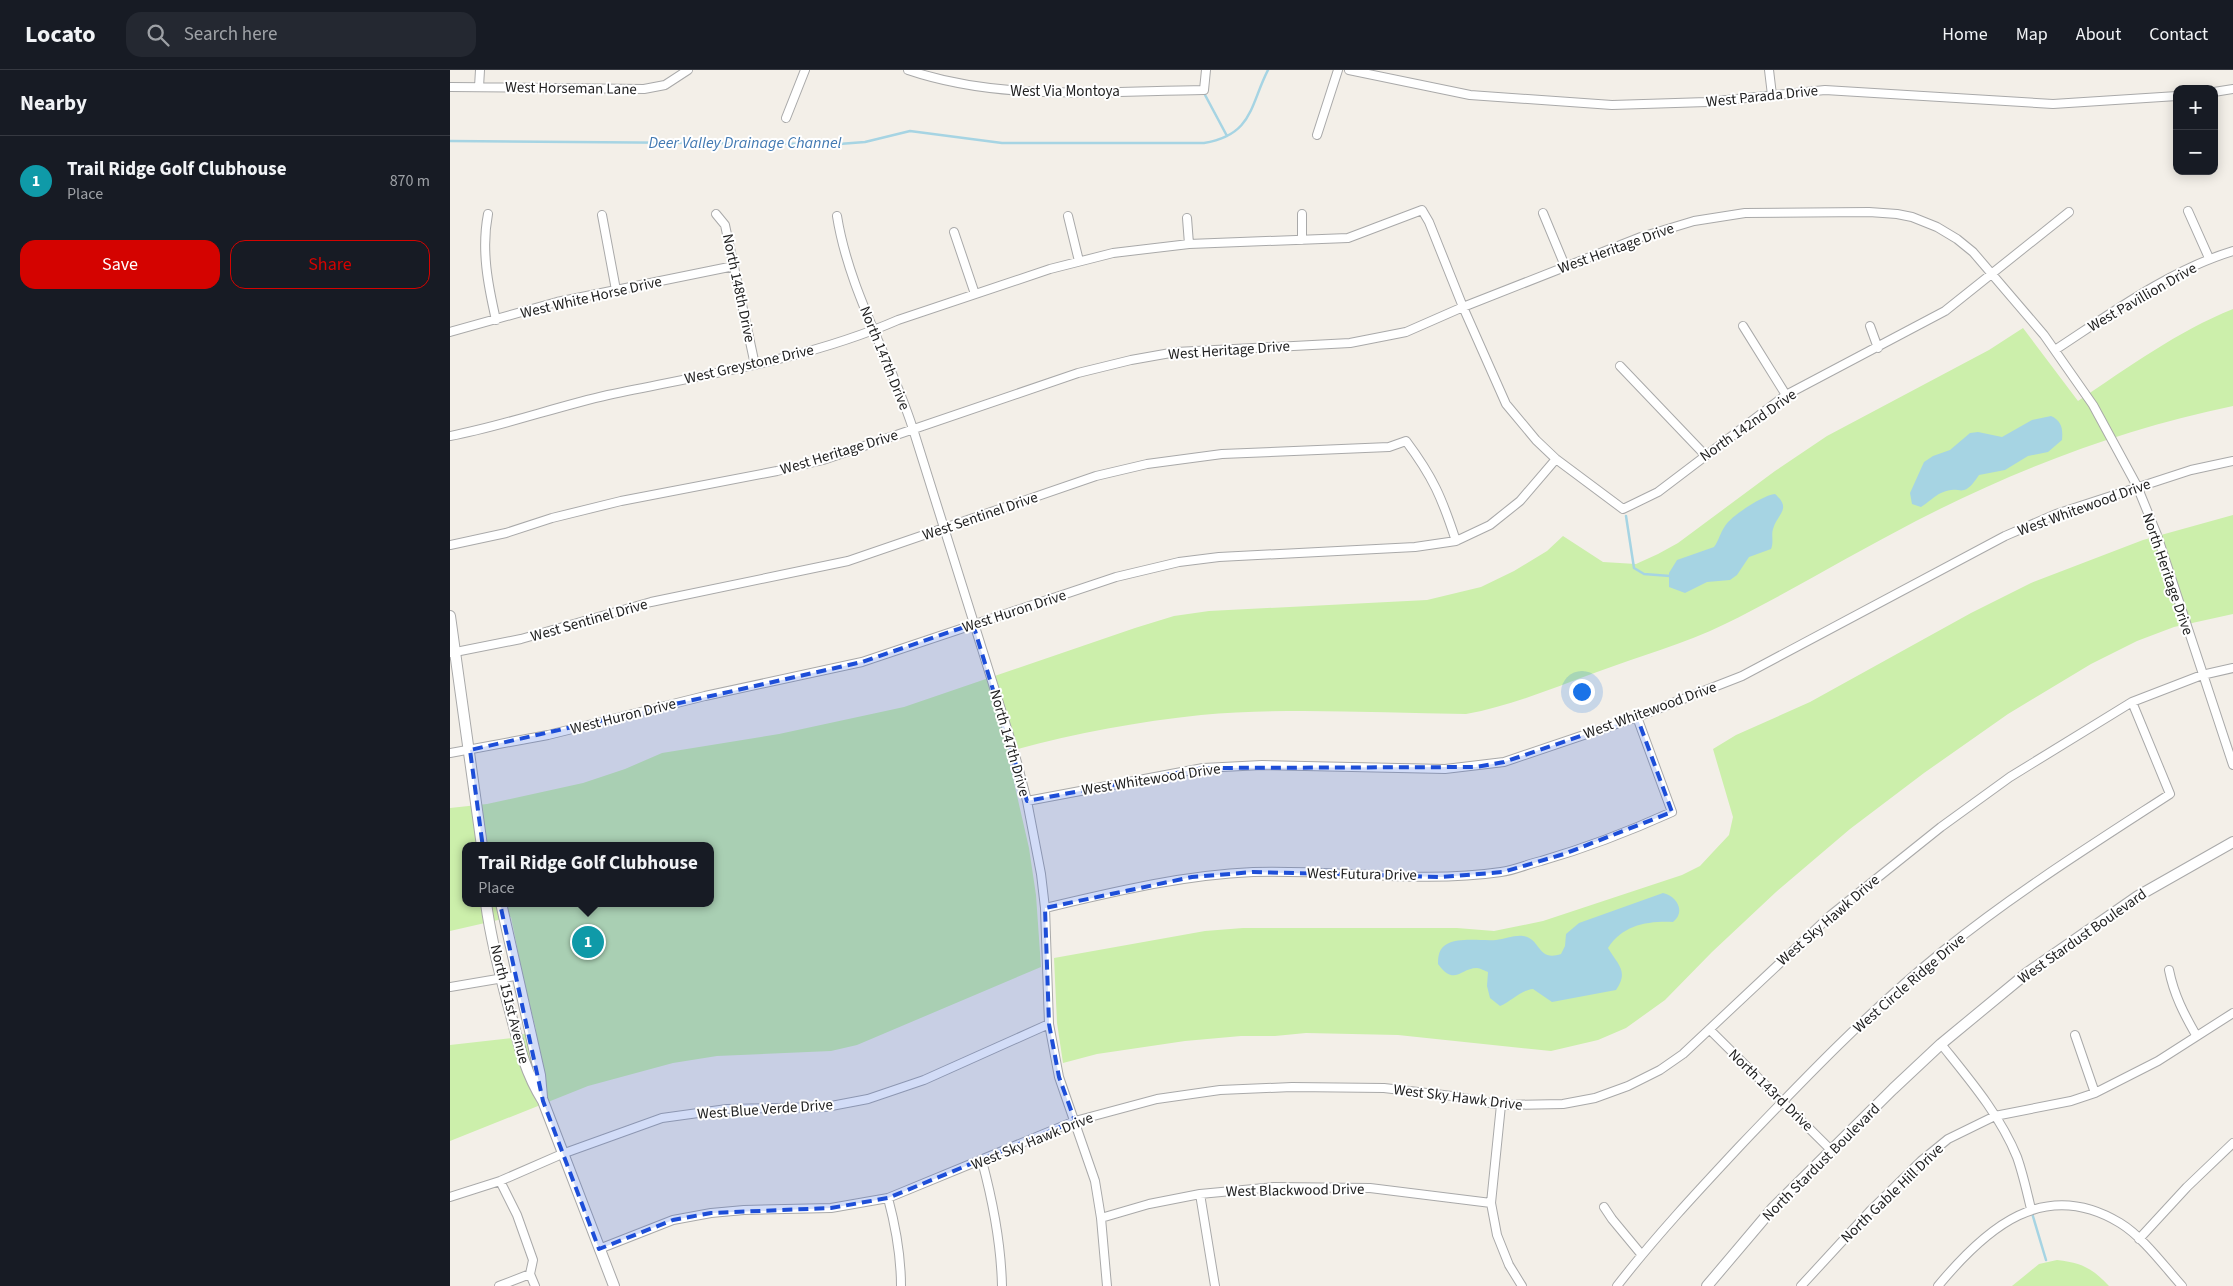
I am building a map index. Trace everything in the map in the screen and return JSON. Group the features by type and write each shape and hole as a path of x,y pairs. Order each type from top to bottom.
{"street":[{"path":"479,87 480,70"},
{"name":"West Horseman Lane","path":"450,87 644,89 665,85 688,70"},
{"path":"786,118 805,70"},
{"name":"West Via Montoya","path":"908,70 931,78 978,88 1014,92 1204,90 1206,70"},
{"path":"1317,135 1338,70"},
{"name":"West Parada Drive","path":"1349,70 1470,95 1575,103 1660,105 1825,90 2053,104 2173,96"},
{"path":"1769,70 1772,95"},
{"path":"2218,91 2233,89"},
{"name":"West Greystone Drive","path":"450,436 567,404 787,358 1078,261 1114,253 1189,244 1348,238 1422,210 1429,222 1463,307"},
{"path":"2188,211 2208,258"},
{"name":"West Heritage Drive","path":"450,545 506,533 552,518 621,501 777,471 823,460 1078,373 1131,360 1176,352 1350,343 1406,332 1565,266 1667,228 1718,216 1775,213 1882,212 1912,217 1949,233 1966,245 1992,273"},
{"name":"North 142nd Drive","path":"1556,459 1623,509 1658,492 1786,395 1945,311 2069,212"},
{"path":"1543,213 1565,266"},
{"path":"488,214 484,235 488,283 496,320"},
{"name":"North 148th Drive","path":"716,214 725,225 755,365"},
{"path":"1302,214 1302,240"},
{"path":"602,215 616,290"},
{"name":"North 147th Drive","path":"837,216 852,275 904,399 1014,751 1027,801 1045,908 1049,1024 1059,1077 1095,1181 1107,1286"},
{"path":"1068,216 1078,261"},
{"path":"1187,218 1189,244"},
{"path":"954,232 975,294"},
{"name":"West Pavillion Drive","path":"2055,350 2145,293 2208,258 2233,251"},
{"name":"West White Horse Drive","path":"450,332 557,302 734,266"},
{"name":"North Heritage Drive","path":"1992,273 2055,350 2093,405 2137,486 2156,535 2233,765"},
{"path":"1463,307 1506,404 1536,440 1556,459"},
{"path":"1743,326 1786,395"},
{"path":"1870,326 1878,348"},
{"path":"1620,366 1705,455"},
{"name":"West Sentinel Drive","path":"452,653 521,639 651,602 848,561 1096,476 1147,464 1222,454 1389,447 1406,441 1428,470 1443,498 1456,541"},
{"name":"West Huron Drive","path":"450,753 548,735 705,696 862,662 1116,577 1179,562 1220,557 1414,547 1456,541 1490,525 1520,501 1556,459"},
{"name":"West Whitewood Drive","path":"1027,801 1203,768 1262,765 1445,769 1476,767 1504,762 1638,716 1742,676 2005,536 2056,514 2137,486 2191,470 2233,461"},
{"path":"450,616 452,653 470,750 482,842"},
{"name":"West Sky Hawk Drive","path":"598,1249 673,1220 710,1213 744,1210 831,1208 888,1198 982,1161 1075,1121 1157,1099 1220,1090 1292,1087 1384,1088 1452,1096 1501,1105 1563,1104 1595,1098 1628,1086 1660,1070 1683,1054 1830,915 1941,826 2010,777 2132,702 2202,675 2233,668"},
{"name":"West Circle Ridge Drive","path":"1617,1286 1641,1254 1782,1101 1877,1008 1943,951 2045,876 2170,794 2132,702"},
{"name":"West Futura Drive","path":"1045,908 1113,892 1192,877 1253,872 1442,876 1503,872 1564,854 1637,828 1672,812 1638,716"},
{"name":"West Stardust Boulevard","path":"1941,1044 2026,973 2138,896 2233,842"},
{"name":"North 151st Avenue","path":"487,907 501,979 531,1082 543,1101 598,1249 614,1286"},
{"name":"North 151st Avenue","path":"501,907 540,1075 543,1101"},
{"path":"2169,970 2173,988 2181,1008 2196,1035"},
{"path":"450,987 516,976"},
{"name":"North Gable Hill Drive","path":"1801,1286 1871,1210 1921,1161 1948,1139 1995,1116 2095,1093 2158,1061 2233,1012"},
{"name":"West Blue Verde Drive","path":"450,1197 500,1181 562,1154 662,1118 727,1109 826,1107 868,1099 924,1080 1049,1024"},
{"name":"North 143rd Drive","path":"1710,1030 1831,1150"},
{"path":"2075,1036 2095,1093"},
{"path":"1941,1044 1995,1116 2016,1155 2031,1209"},
{"name":"North Stardust Boulevard","path":"1707,1286 1773,1208 1941,1044"},
{"path":"1501,1105 1491,1203 1497,1235 1509,1265 1520,1285"},
{"path":"2139,1239 2187,1187 2233,1143"},
{"path":"982,1161 993,1202 1002,1254 1002,1286"},
{"path":"500,1181 517,1215 533,1260 530,1274 534,1286"},
{"name":"West Blackwood Drive","path":"1100,1218 1148,1204 1200,1194 1274,1187 1370,1188 1491,1203"},
{"path":"1200,1194 1215,1286"},
{"path":"888,1198 896,1227 901,1262 901,1286"},
{"path":"1938,1286 1996,1228 2031,1209 2060,1205 2095,1212 2121,1224 2139,1239 2182,1286"},
{"path":"1604,1207 1641,1254"},
{"path":"500,1286 530,1274"}],"highlighted area":[{"path":"973,624 1027,801 1203,768 1476,767 1504,762 1637,717 1672,812 1564,854 1503,872 1442,877 1253,872 1192,877 1045,908 1049,1024 1059,1077 1075,1121 888,1198 831,1208 711,1213 673,1220 599,1249 543,1101 494,876 483,848 470,750 862,662"}],"green space":[{"path":"2233,309 2233,406 2151,426 2111,439 1993,484 1916,521 1749,612 1678,644 1516,701 1466,714 1267,711 1201,715 1103,729 1007,752 1029,848 1036,895 1041,967 857,1045 831,1051 717,1056 673,1063 588,1086 450,1141 450,1045 512,1038 536,1030 511,917 450,931 450,808 487,804 583,783 625,769 662,753 779,734 904,707 1174,616 1209,611 1427,600 1481,587 1514,571 1547,551 1563,536 1603,562 1636,564 1678,543 1775,471 1827,436 1989,350 2023,328 2078,401 2134,363 2192,328"},
{"path":"2233,515 2233,614 2174,627 2137,641 2091,664 2008,714 1924,773 1850,829 1776,892 1712,952 1665,1000 1626,1028 1598,1040 1551,1051 1398,1035 1306,1033 1185,1041 1097,1054 1063,1063 1057,1023 1054,958 1205,931 1243,928 1457,928 1494,931 1543,921 1682,875 1700,866 1729,835 1733,817 1713,749 1736,735 1810,702 1971,613 2031,583 2143,540"},
{"path":"2057,1260 2086,1267 2109,1286 2012,1286 2039,1264"}],"water":[{"path":"2051,416 2058,420 2061,426 2062,440 2048,452 2028,456 2005,470 1979,475 1965,490 1948,490 1921,507 1912,504 1910,493 1924,462 1933,456 1950,450 1970,433 1978,432 2002,437 2032,420"},
{"path":"1775,494 1780,499 1783,507 1773,529 1771,549 1749,557 1737,575 1730,580 1707,582 1685,593 1669,587 1669,573 1677,560 1714,547 1728,522 1755,502"},
{"path":"1663,893 1672,897 1678,905 1679,914 1673,922 1654,922 1628,929 1614,940 1608,948 1621,968 1622,973 1622,978 1616,990 1552,1002 1533,989 1524,991 1500,1006 1490,998 1487,986 1488,972 1477,968 1453,975 1444,971 1438,964 1440,952 1444,946 1452,942 1464,940 1496,940 1523,936 1533,941 1547,955 1561,954 1565,946 1566,934 1579,923"}],"waterway":[{"name":"Deer Valley Drainage Channel","path":"450,141 839,144 865,142 910,131 1002,143 1204,143 1220,139 1241,126 1248,117 1268,70"},
{"path":"1204,93 1227,136"},
{"path":"1626,516 1634,568 1644,574 1670,576"},
{"path":"2032,1213 2046,1260"}],"place":[{"name":"Trail Ridge Golf Clubhouse","path":"588,942"}]}
